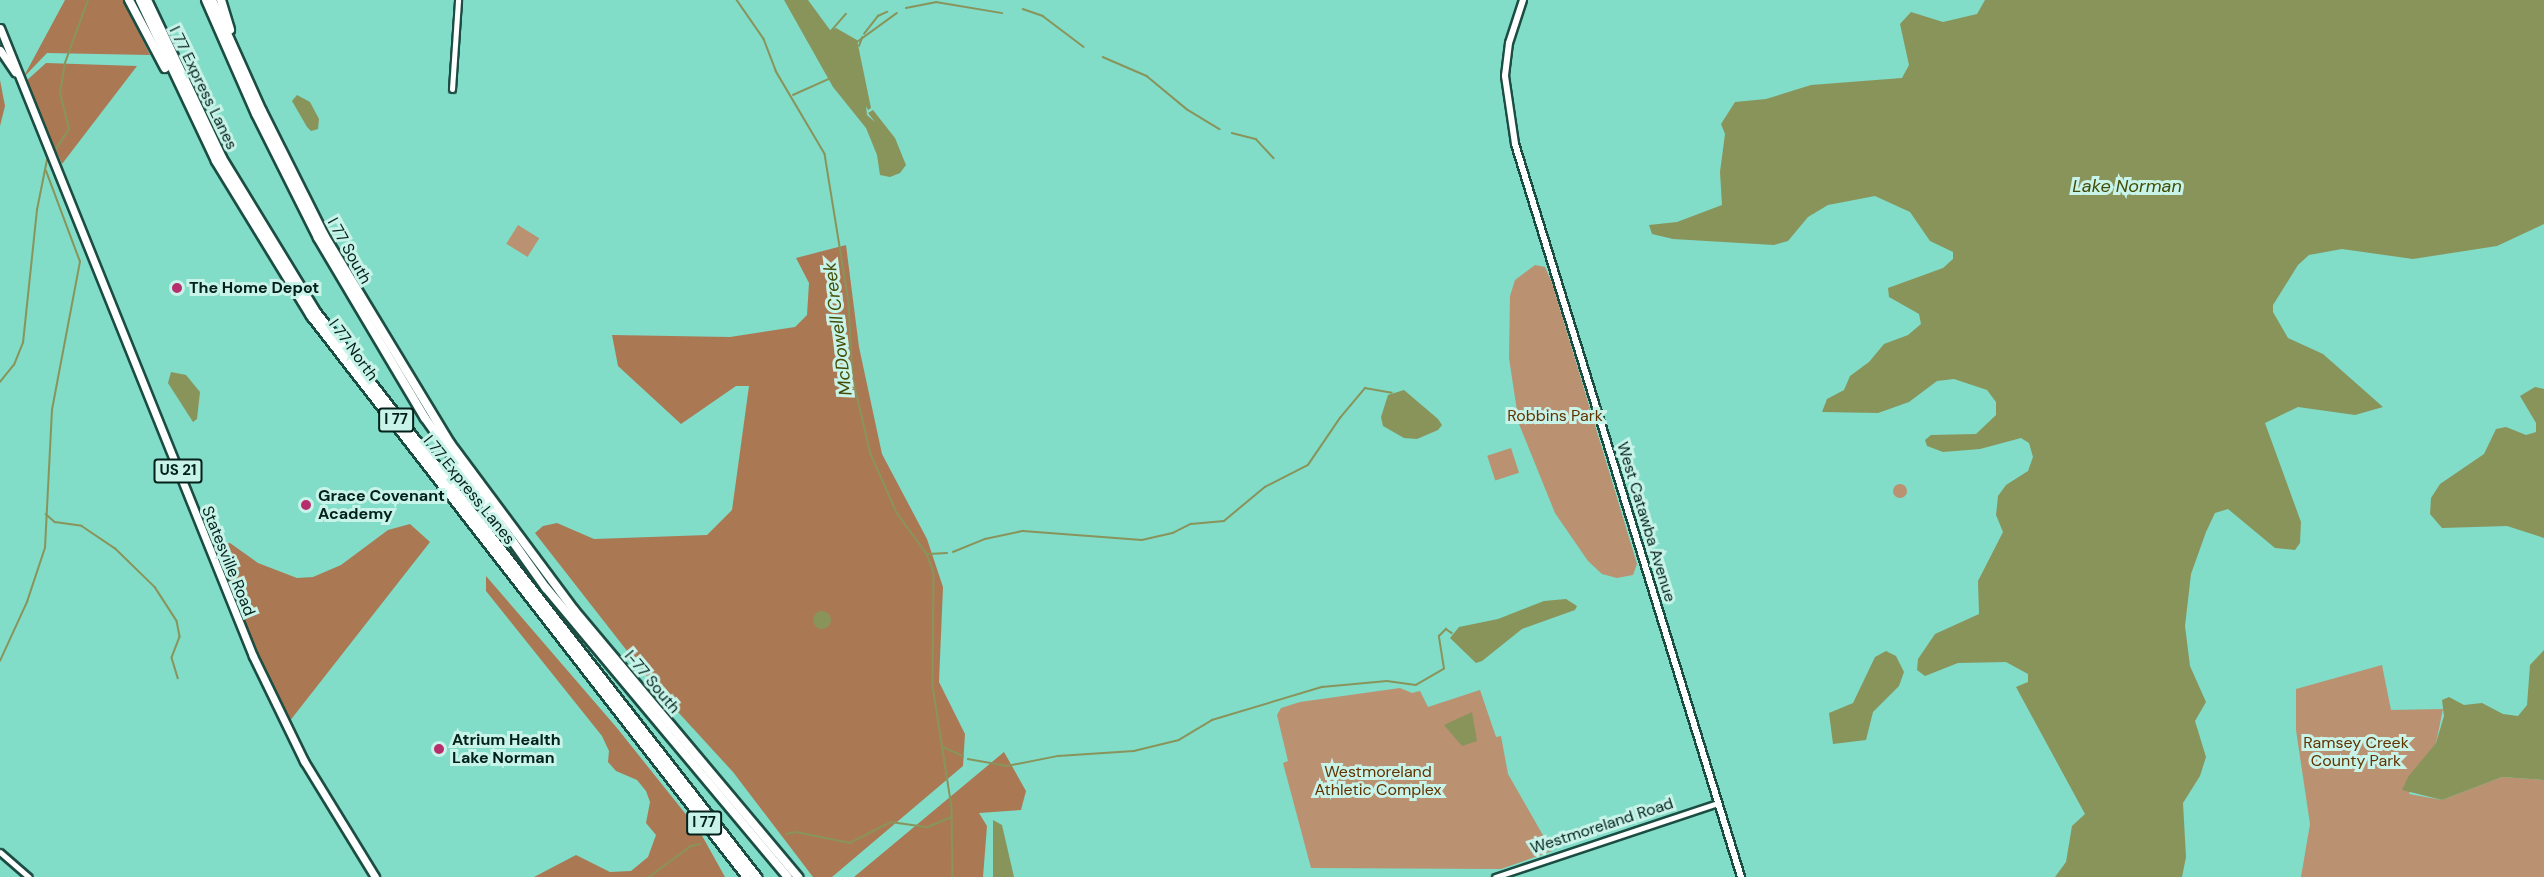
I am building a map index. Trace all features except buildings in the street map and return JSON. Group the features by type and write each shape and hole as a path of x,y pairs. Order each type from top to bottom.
{"highway":[{"path":"129,0 192,115"},
{"name":"I 77 North","path":"140,0 192,115 259,236 326,337 662,768"},
{"name":"I 77 Express Lanes","path":"147,0 226,166 316,312 757,877"},
{"name":"I 77 Express Lanes","path":"206,0 271,145 352,300 438,437 525,560 788,877"},
{"name":"I 77 South","path":"212,0 247,80 308,204 358,296 490,500"},
{"path":"221,0 247,80"},
{"path":"490,500 525,560"},
{"name":"I-77 South","path":"490,500 589,628 798,877"},
{"path":"662,768 699,804"},
{"name":"I 77","path":"662,768 747,877"}],"main road":[{"name":"West Catawba Avenue","path":"1522,0 1509,43 1505,76 1513,137 1741,877"},
{"name":"Statesville Road","path":"0,28 16,74 266,688 316,784 375,877"},
{"name":"Statesville Road","path":"0,50 16,74"}],"street":[{"path":"452,88 458,0"},
{"name":"Westmoreland Road","path":"1495,877 1718,803"},
{"path":"0,852 29,877"}],"green space":[{"path":"518,225 539,238 528,257 506,244"},
{"name":"Robbins Park","path":"1535,265 1545,267 1552,283 1637,564 1633,575 1617,578 1602,574 1588,561 1555,513 1519,424 1509,358 1510,296 1515,280"},
{"path":"1511,448 1519,473 1495,480 1487,456"},
{"path":"1900,484 1905,486 1907,491 1905,496 1900,498 1895,496 1893,491 1895,486"},
{"name":"Ramsey Creek County Park","path":"2382,665 2391,710 2443,709 2436,743 2420,765 2409,794 2442,800 2502,777 2544,780 2544,877 2301,877 2310,824 2296,730 2296,689"},
{"name":"Westmoreland Athletic Complex","path":"1400,688 1412,693 1420,691 1428,707 1480,690 1496,737 1501,736 1508,774 1552,851 1501,869 1311,868 1283,763 1288,761 1277,715 1281,708 1300,702"}],"shaded area":[{"path":"65,0 123,0 150,55 47,53 23,78"},
{"path":"46,63 137,66 62,164 25,82"},
{"path":"0,80 5,106 0,126"},
{"path":"846,245 859,347 882,454 927,539 943,587 939,682 965,734 963,766 832,877 813,877 733,772 656,688 535,533 543,526 557,523 594,539 707,535 732,510 749,386 736,386 681,424 618,366 612,335 730,337 795,327 807,315 809,283 796,258"},
{"path":"410,524 430,542 289,722 211,547 230,543 258,563 297,578 313,577 341,565 388,530"},
{"path":"486,576 617,728 700,832 725,877 534,877 576,855 610,872 631,871 648,857 656,835 646,823 650,802 646,791 637,780 616,771 608,762 609,751 602,736 486,591"},
{"path":"1004,752 1026,791 1021,810 979,813 987,826 983,877 854,877"}],"water":[{"path":"784,0 808,0 830,30 836,28 857,40 871,108 868,110 866,106 867,115 875,122 868,113 873,110 895,138 906,165 900,173 890,177 880,175 877,155 866,128 833,87"},
{"name":"Lake Norman","path":"1985,0 2544,0 2544,224 2497,246 2413,259 2342,249 2309,255 2298,265 2273,305 2273,312 2288,338 2323,354 2383,407 2355,415 2298,407 2265,423 2301,522 2300,543 2295,550 2275,548 2228,509 2215,513 2206,532 2191,574 2185,626 2190,666 2206,702 2195,721 2206,757 2200,776 2183,803 2186,857 2182,877 2055,877 2066,862 2072,826 2085,814 2016,687 2028,682 2028,674 2006,662 1958,663 1925,676 1917,670 1918,659 1935,634 1979,614 1978,581 2003,532 1996,515 1998,496 2006,485 2028,471 2033,457 2029,443 2021,438 1980,449 1943,452 1927,446 1925,440 1931,435 1976,434 1996,415 1996,402 1987,390 1954,379 1937,381 1909,402 1878,413 1822,412 1827,399 1844,390 1850,376 1869,362 1884,344 1908,335 1921,324 1919,314 1889,297 1888,288 1943,268 1953,259 1953,252 1930,241 1910,212 1875,196 1828,205 1808,217 1788,241 1774,245 1673,239 1652,234 1649,225 1677,222 1722,205 1720,172 1725,134 1721,124 1735,102 1766,99 1811,85 1902,78 1909,65 1900,24 1911,12 1943,22 1977,14"},
{"path":"297,95 310,102 319,119 318,129 311,131 307,127 292,101"},
{"path":"171,372 186,375 200,392 197,419 193,422 168,383"},
{"path":"2535,387 2544,389 2544,538 2507,526 2442,528 2430,514 2431,498 2440,484 2484,454 2496,429 2506,427 2526,435 2536,432 2536,423 2520,396"},
{"path":"1404,390 1438,419 1442,425 1438,430 1417,439 1404,438 1383,426 1381,417 1388,395"},
{"path":"1566,599 1577,606 1575,610 1522,629 1482,661 1476,663 1450,638 1459,627 1498,619 1544,601"},
{"path":"822,611 828,614 831,620 828,626 822,629 816,626 813,620 816,614"},
{"path":"2544,650 2544,780 2502,777 2442,800 2402,790 2408,777 2436,743 2444,716 2442,700 2449,697 2464,705 2482,703 2503,714 2518,716 2527,705 2530,665"},
{"path":"1886,651 1896,656 1904,672 1899,686 1873,712 1866,740 1833,744 1829,713 1853,703 1875,657"},
{"path":"1472,712 1477,741 1462,746 1444,725"},
{"path":"993,820 1002,825 1014,877 993,877"}],"waterway":[{"path":"56,149 69,129 60,94 65,63 88,0"},
{"name":"McDowell Creek","path":"737,0 764,39 776,71 825,154 849,303 853,378 871,454 897,513 927,554 934,572 933,686 952,808 953,877"},
{"path":"906,8 936,2 1002,13"},
{"path":"1023,9 1043,16 1084,47"},
{"path":"864,34 878,16 887,12"},
{"path":"857,42 897,13"},
{"path":"832,30 846,14"},
{"path":"859,46 862,38"},
{"path":"1103,57 1147,76 1188,110 1220,129"},
{"path":"793,95 829,79"},
{"path":"1232,133 1256,139 1274,158"},
{"path":"0,382 14,365 23,343 37,210 47,160"},
{"path":"0,661 27,602 45,548 52,410 80,262 46,171"},
{"path":"953,552 985,539 1023,531 1142,540 1173,533 1191,524 1224,521 1265,487 1308,465 1340,418 1365,388 1392,393"},
{"path":"46,514 55,522 82,526 115,548 155,587 177,621 180,637 172,658 178,678"},
{"path":"928,554 947,553"},
{"path":"968,759 1007,766 1058,756 1134,751 1179,740 1212,720 1322,687 1387,681 1416,685 1444,669 1439,636 1446,629 1452,633"},
{"path":"943,747 963,756"},
{"path":"786,834 796,832 850,843 891,822 928,827 951,817"},
{"path":"649,877 691,846 700,844"}],"place":[{"name":"The Home Depot","path":"177,288"},
{"name":"Grace Covenant Academy","path":"306,505"},
{"name":"Atrium Health Lake Norman","path":"439,749"}]}
